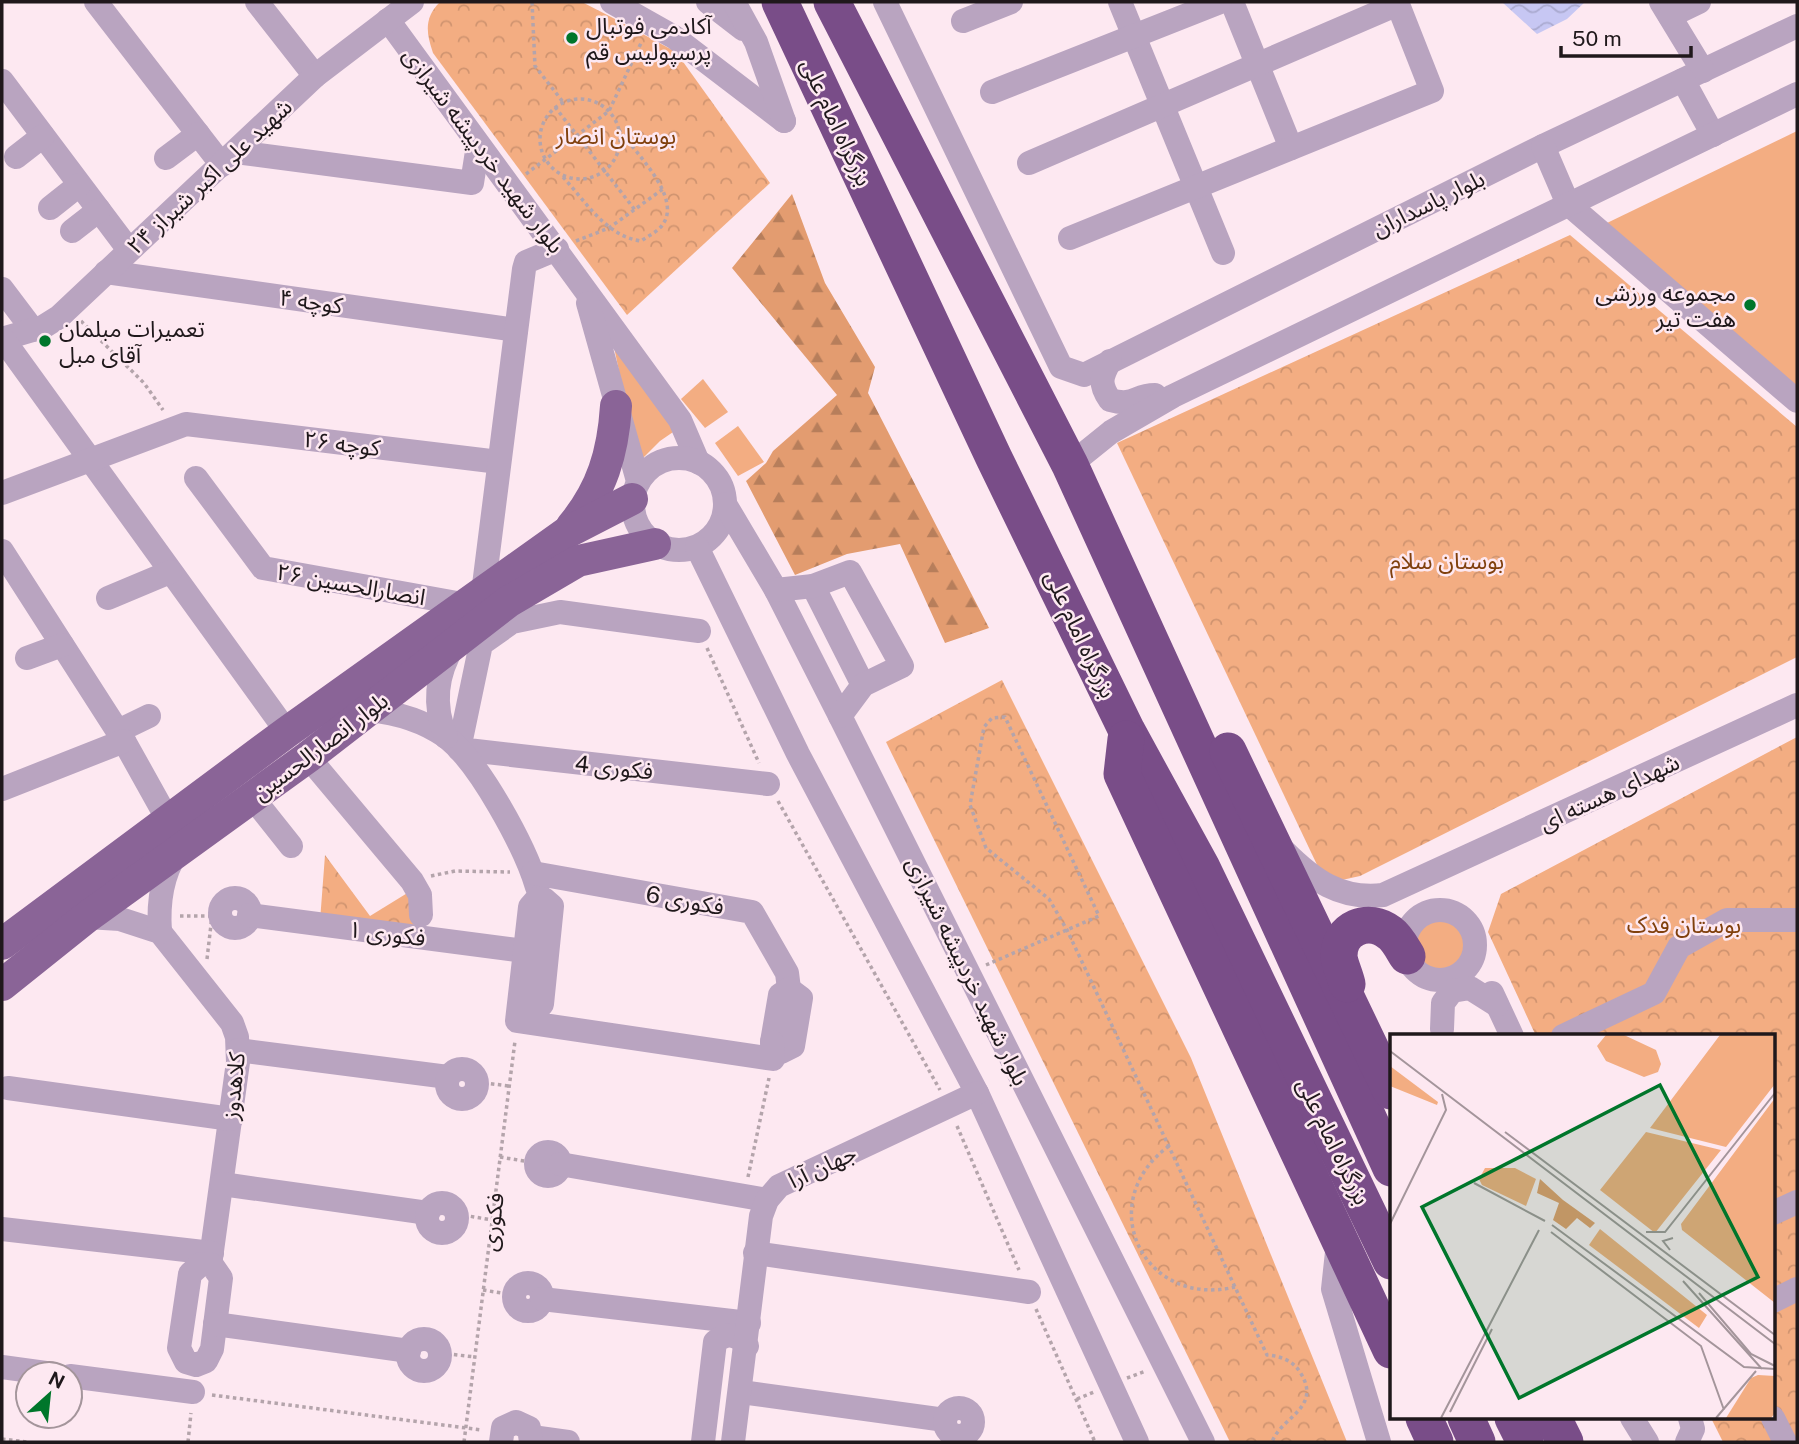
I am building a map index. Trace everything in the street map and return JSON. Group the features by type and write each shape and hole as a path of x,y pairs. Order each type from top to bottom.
{"highway":[{"name":"بزرگراه امام علی","path":"780,2 988,445 1127,731 1202,868 1390,1259"},
{"name":"بزرگراه امام علی","path":"832,2 1070,465 1390,1166"},
{"path":"1146,631 1214,724 1390,1089"},
{"path":"1127,731 1122,774 1390,1348"},
{"path":"1359,1025 1339,958 1341,941 1349,931 1363,924 1377,925 1392,933 1407,956"},
{"path":"1413,1420 1419,1442"},
{"path":"1424,1420 1435,1442"},
{"path":"1467,1420 1477,1442"},
{"path":"1514,1420 1525,1442"},
{"path":"1554,1420 1566,1442"}],"main road":[{"path":"566,533 596,493 608,465 616,406"},
{"name":"بلوار انصارالحسین","path":"2,944 287,732 566,533 635,490"},
{"name":"بلوار انصارالحسین","path":"2,985 87,916 308,757 508,603 578,561 655,544"}],"street":[{"path":"96,2 198,134 229,158 380,171 472,183 478,145"},
{"path":"257,2 315,76"},
{"path":"612,2 674,37 784,121 756,42 734,2"},
{"path":"708,2 732,18 756,42"},
{"name":"بلوار پاسداران","path":"885,2 1061,367 1084,374 1543,146 1797,26"},
{"path":"963,20 1011,2"},
{"path":"1120,2 1223,253"},
{"path":"992,92 1220,2"},
{"path":"1232,2 1292,148"},
{"path":"1699,2 1665,9 1693,75 1713,135"},
{"path":"1029,163 1398,3 1432,91 1070,237"},
{"name":"شهید علی اکبر شیراز ۲۴","path":"2,339 43,327 67,309 315,76 403,8"},
{"name":"بلوار شهید خردپیشه شیرازی","path":"403,8 478,145 580,279 680,420 698,462"},
{"path":"2,81 129,250"},
{"path":"1070,465 1111,432 1173,396 1797,94"},
{"path":"166,158 198,134"},
{"path":"16,157 43,136"},
{"path":"1543,146 1568,204 1797,401"},
{"path":"50,208 79,184"},
{"path":"72,231 99,210"},
{"path":"476,599 499,462 526,262 557,249"},
{"name":"کوچه ۴","path":"106,272 516,330"},
{"name":"بلوار شهید خردپیشه شیرازی","path":"580,279 604,350 635,490"},
{"path":"2,289 33,330"},
{"path":"2,339 287,732"},
{"path":"1110,361 1101,384 1110,400 1126,404 1147,395 1173,396"},
{"path":"2,493 180,426"},
{"name":"کوچه ۲۶","path":"180,426 499,462"},
{"path":"679,457 698,462 721,484 726,504 718,530 697,547 676,550 655,544 642,532 634,516 635,490 660,461 679,457"},
{"name":"انصارالحسین ۲۶","path":"196,478 263,568 476,599"},
{"name":"بلوار شهید خردپیشه شیرازی","path":"726,504 776,590 841,716 1203,1442"},
{"name":"بلوار شهید خردپیشه شیرازی","path":"697,547 797,754 977,1093 1137,1442"},
{"path":"2,551 121,736 168,820"},
{"path":"108,598 170,572"},
{"path":"776,590 813,586 850,572 902,666 863,685 841,716"},
{"path":"813,586 863,685"},
{"path":"453,743 481,644 512,622 561,612 699,631"},
{"path":"27,659 62,645"},
{"path":"454,645 442,667 437,707 453,743 500,808 533,873 541,898 552,906 543,1001 540,1008 529,1012 522,1008 518,1011"},
{"name":"شهدای هسته ای","path":"1268,835 1310,877 1339,891 1368,897 1383,895 1797,705"},
{"path":"370,710 419,721 453,743"},
{"path":"4,784 121,736 149,716"},
{"name":"فکوری 4","path":"453,743 768,784"},
{"path":"308,757 412,881 420,895 421,915"},
{"path":"252,797 290,846"},
{"path":"87,916 160,924 165,877 178,851"},
{"name":"فکوری 6","path":"533,873 752,912 787,973 789,989 802,998 793,1046 781,1052 772,1051"},
{"path":"1420,880 1435,910"},
{"path":"518,1011 530,907 541,898"},
{"path":"1444,1033 1407,956 1408,932 1424,914 1435,910 1447,910 1467,922 1473,932 1474,954 1511,1034"},
{"name":"فکوری ۱","path":"216,916 225,925 234,928 244,925 249,915 525,951"},
{"path":"1567,1034 1654,993 1679,947 1727,920 1797,919"},
{"name":"کلاهدوز","path":"160,924 232,1023 238,1050 211,1259 221,1278 215,1324 209,1357 196,1365 186,1362 179,1348 190,1274 196,1266 211,1259"},
{"path":"1407,956 1420,973 1441,979 1461,972 1474,954"},
{"path":"1444,1033 1443,1003 1452,991 1470,988 1497,1005"},
{"path":"518,1011 772,1051"},
{"path":"238,1050 448,1077 447,1089 458,1099 472,1096 477,1082"},
{"path":"4,1087 230,1119"},
{"name":"جهان آرا","path":"733,1442 761,1216 755,1198 977,1093"},
{"path":"548,1163 755,1198"},
{"path":"222,1184 428,1213 429,1226 442,1234 455,1227 457,1214"},
{"path":"1774,1213 1797,1202"},
{"path":"2,1229 211,1259"},
{"path":"1339,1238 1334,1289 1379,1442"},
{"path":"755,1253 1029,1292"},
{"path":"1774,1301 1797,1290"},
{"path":"514,1295 516,1304 526,1311 535,1310 542,1299 748,1334"},
{"path":"215,1324 409,1351 411,1363 425,1371 435,1367 440,1353"},
{"path":"703,1442 715,1330"},
{"path":"84,1378 193,1392"},
{"path":"741,1392 945,1420"},
{"path":"1633,1420 1647,1442"},
{"path":"1687,1442 1693,1430 1690,1420"},
{"path":"1774,1420 1784,1442"},
{"path":"501,1442 501,1433 511,1422 525,1424 532,1440 568,1442"}],"path":[{"path":"532,2 535,66 563,102"},
{"path":"509,186 609,111 650,24"},
{"path":"587,100 609,111 619,130 663,189 670,208 663,225 641,241 624,239 609,228 545,159 539,141 543,122 555,107 563,102 587,100"},
{"path":"555,107 635,210"},
{"path":"561,175 584,180 605,171 618,152 619,130"},
{"path":"557,249 609,228 663,189"},
{"path":"67,309 144,383 180,426"},
{"path":"699,631 768,784 949,1107 1095,1442"},
{"path":"968,973 1067,930 1100,916 1005,717 992,718 984,727 970,805 986,848 1049,899 1067,930 1267,1355 1277,1356 1294,1364 1304,1380 1303,1406 1293,1419 1277,1430 1272,1442"},
{"path":"412,881 454,871 533,873"},
{"path":"160,924 216,916 204,984"},
{"name":"فکوری","path":"464,1442 518,1011"},
{"path":"755,1198 772,1051"},
{"path":"477,1082 509,1086"},
{"path":"1169,1146 1149,1163 1132,1199 1132,1226 1141,1251 1158,1272 1181,1286 1208,1291 1235,1287"},
{"path":"500,1157 548,1163"},
{"path":"457,1214 492,1220"},
{"path":"483,1290 514,1295"},
{"path":"440,1353 475,1357"},
{"path":"188,1442 193,1392 466,1428"},
{"path":"2,1439 27,1442"}],"green space":[{"name":"بوستان انصار","path":"440,2 582,2 676,52 770,183 627,315 433,53 428,26 431,14"},
{"name":"مجموعه ورزشی هفت تیر","path":"1797,131 1797,388 1607,223"},
{"path":"792,194 825,283 875,367 868,393 989,628 945,643 900,544 847,554 795,575 746,481 766,463 773,451 837,395 732,268"},
{"name":"بوستان سلام","path":"1570,235 1797,427 1797,657 1360,876 1342,880 1319,869 1117,443"},
{"path":"614,347 676,430 660,441 638,463"},
{"path":"703,379 728,412 705,428 681,399"},
{"path":"738,426 764,462 738,476 715,443"},
{"path":"1002,680 1191,1058 1347,1442 1230,1442 886,742"},
{"name":"بوستان فدک","path":"1797,737 1797,1442 1723,1442 1712,1420 1774,1420 1774,1034 1535,1034 1488,932 1501,894"},
{"path":"325,855 370,916 409,892 419,933 320,921"},
{"path":"1441,916 1452,918 1465,929 1470,945 1468,956 1457,969 1441,974 1430,972 1417,961 1412,945 1414,934 1425,921"}],"water":[{"path":"1502,2 1585,2 1567,19 1537,34"}],"place":[{"name":"آکادمی فوتبال پرسپولیس قم","path":"572,38"},
{"name":"مجموعه ورزشی هفت تیر","path":"1750,305"},
{"name":"تعمیرات مبلمان آقای مبل","path":"45,341"}]}
